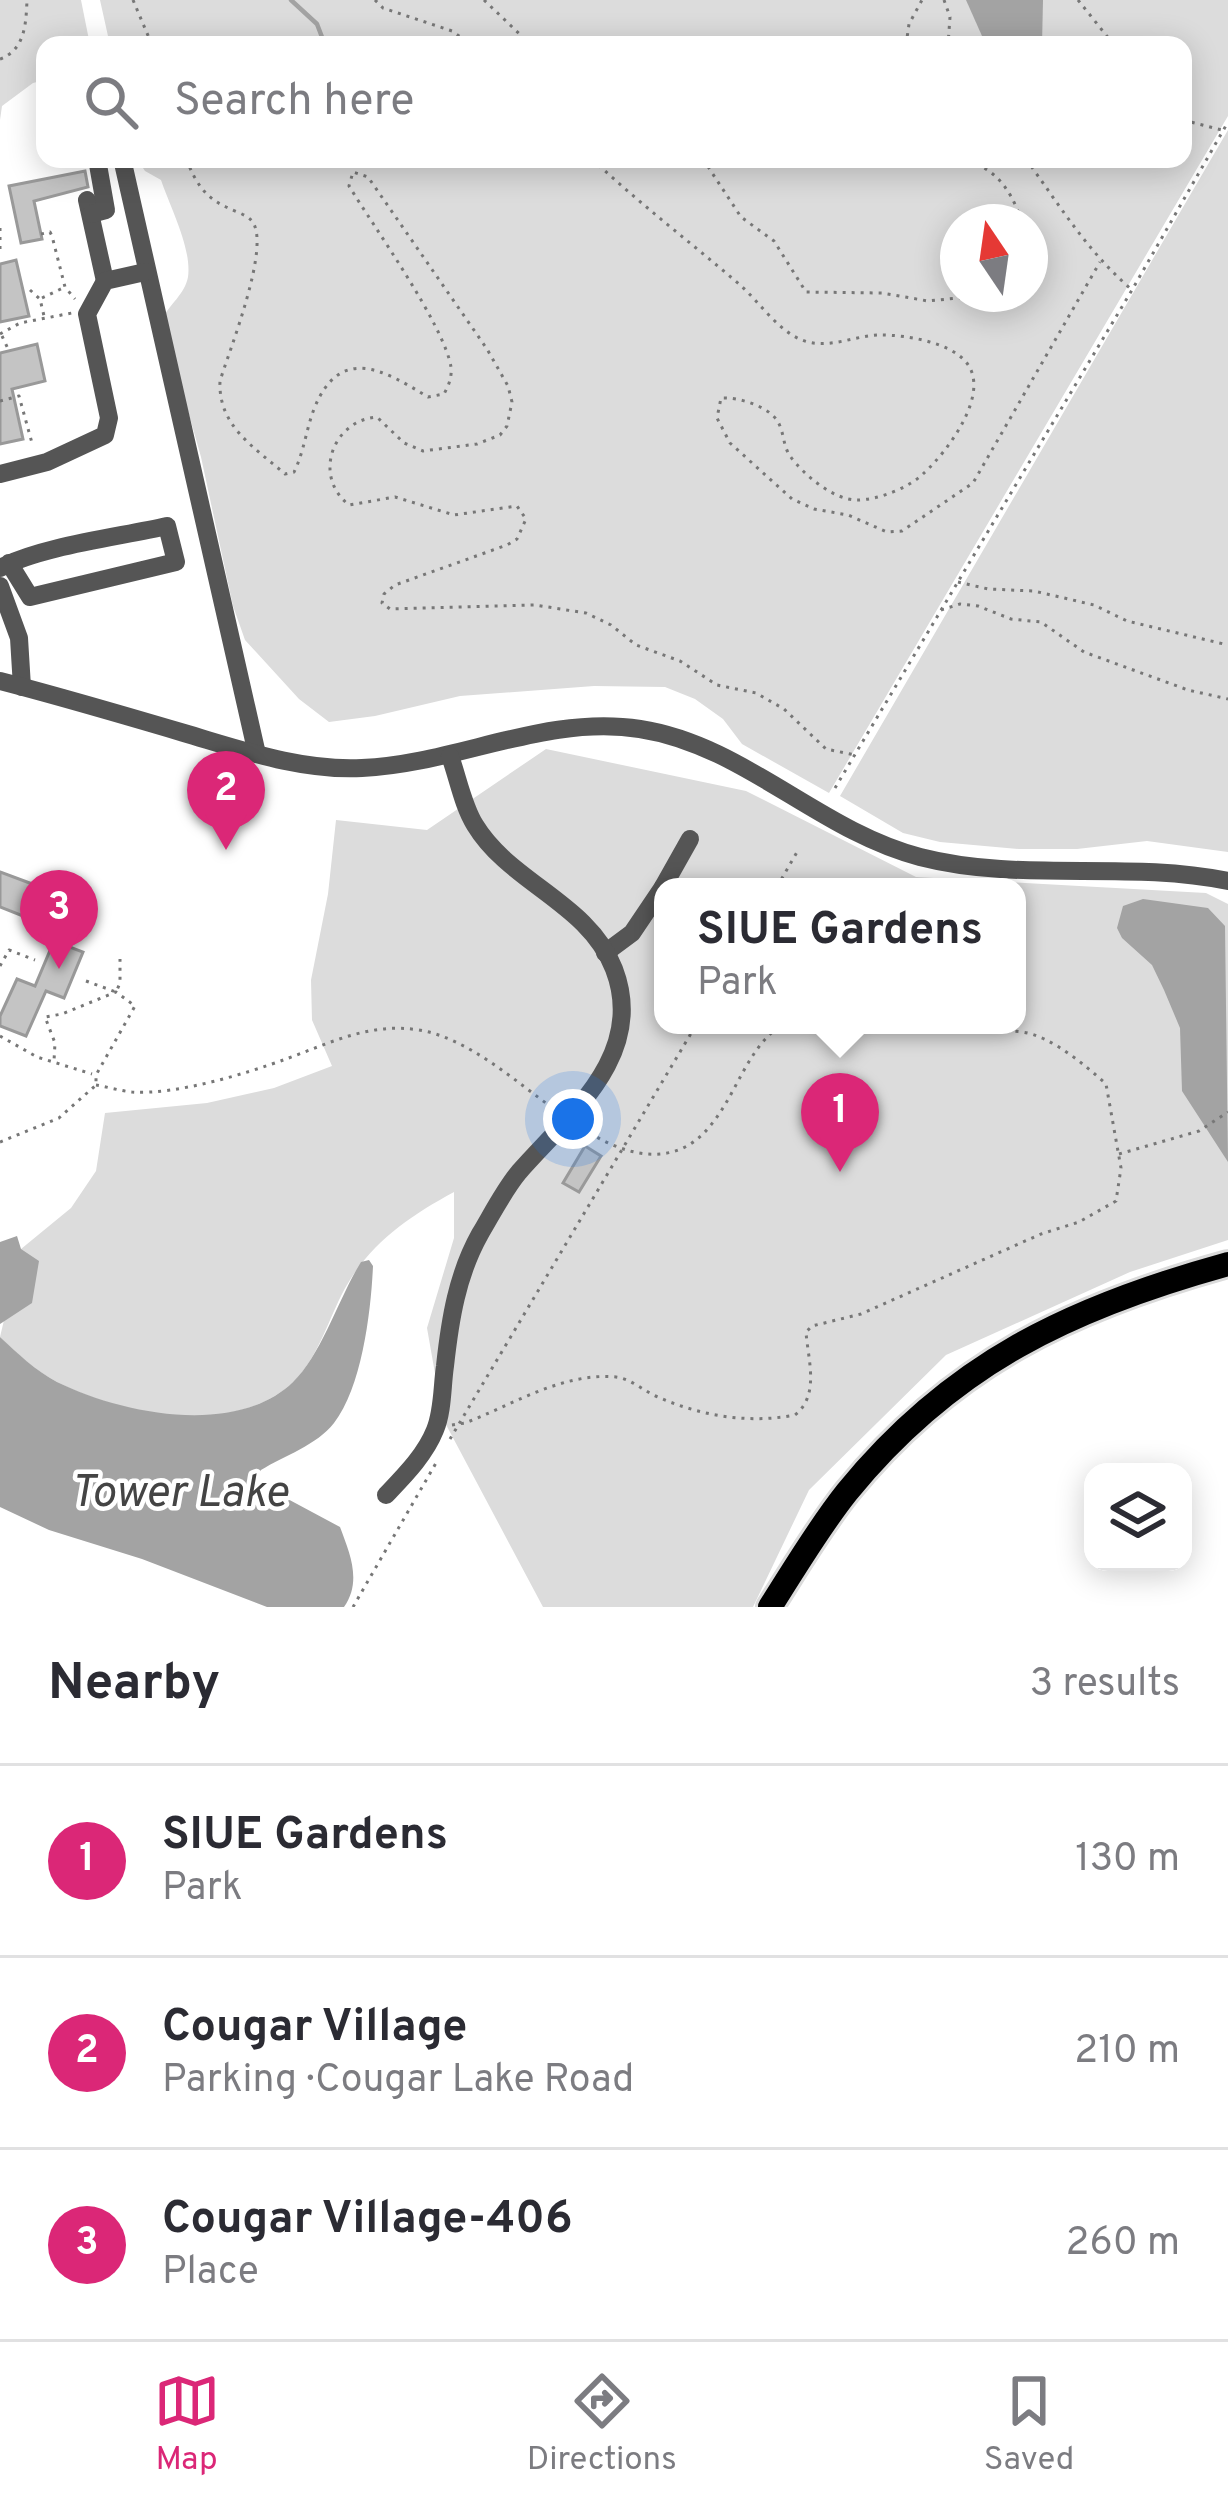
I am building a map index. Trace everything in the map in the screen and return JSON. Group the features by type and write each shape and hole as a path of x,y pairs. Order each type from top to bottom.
{"main road":[{"path":"770,1607 848,1492 943,1397 1012,1347 1112,1299 1228,1264"},
{"path":"1112,1299 1228,1279"},
{"path":"786,1607 795,1570"}],"street":[{"path":"0,474 47,462 105,435 109,418 87,314 105,280 89,207 106,210 99,168"},
{"path":"123,168 257,754"},
{"path":"105,280 145,272"},
{"path":"167,526 176,562 30,597 4,565 167,526"},
{"path":"0,586 19,638 22,687"},
{"path":"0,681 293,763 363,768 450,756 552,730 637,728 707,748 836,822 920,856 992,869 1137,869 1228,881"},
{"path":"386,1495 448,1424 455,1297 465,1267 515,1177 598,1084 617,1048 620,1012 615,970 595,935 504,858 474,824 450,756"},
{"path":"668,878 690,838"},
{"path":"605,953 632,933 654,900"}],"path":[{"path":"0,58 20,45 27,0"},
{"path":"133,0 148,36"},
{"path":"375,0 383,8 459,36"},
{"path":"484,0 521,36"},
{"path":"907,36 922,0"},
{"path":"944,0 950,17 949,36"},
{"path":"1078,0 1107,36"},
{"path":"1192,122 1223,130"},
{"path":"835,788 1228,122"},
{"path":"190,168 210,200 250,218 259,232 256,263 220,381 220,396 232,428 285,474 294,472 325,388 348,369 372,367 389,372 428,397 444,394 450,383 451,368 440,338 349,186 353,172 368,177 508,386 512,402 500,435 477,444 424,451 404,443 377,417 364,418 349,428 330,456 334,494 349,505 394,496 454,515 518,506 526,519 517,538 507,545 395,585 384,594 382,603 391,609 535,605 586,613 636,645 680,661 717,685 756,693 784,709 826,749 855,755"},
{"path":"603,168 743,287 786,331 806,342 834,344 880,335 926,342 965,360 973,373 974,395 947,445 923,474 878,497 857,500 826,489 788,454 772,413 733,397 721,398 717,404 717,418 730,443 791,499 887,532 902,532 973,483 1100,262"},
{"path":"709,168 740,217 774,241 806,292 940,300"},
{"path":"983,168 1006,183 1015,204"},
{"path":"1031,168 1071,228 1132,290"},
{"path":"0,228 0,254"},
{"path":"41,234 52,236 64,286 87,314"},
{"path":"40,299 64,286"},
{"path":"30,290 40,299 45,318"},
{"path":"9,351 0,334 20,323 65,312 87,314"},
{"path":"0,401 19,396 32,443"},
{"path":"958,582 1034,591 1094,605 1126,621 1228,645"},
{"path":"940,611 960,604 1041,622 1084,652 1188,690 1228,699"},
{"path":"782,878 797,852"},
{"path":"0,945 35,960"},
{"path":"0,967 9,950"},
{"path":"54,1061 55,1043 45,1017 116,992 119,959"},
{"path":"0,1142 59,1118 96,1085 96,1075 135,1006 116,992 86,981"},
{"path":"96,1085 134,1093 186,1086 269,1065 322,1042 381,1028 422,1030 459,1045 621,1151 665,1153 709,1129 753,1054 770,1034"},
{"path":"448,1424 540,1391 596,1377 627,1379 666,1400 729,1418 795,1415 803,1410 811,1391 806,1332 812,1326 861,1314 1116,1201 1121,1183 1106,1084 1026,1032"},
{"path":"447,1443 448,1424 690,1034"},
{"path":"0,1036 96,1075"},
{"path":"1118,1154 1199,1132 1228,1112"},
{"path":"353,1607 437,1461"}],"shaded area":[{"path":"0,0 81,0 88,36 36,36 36,82 2,106 0,120"},
{"path":"100,0 1228,0 1228,116 829,793 742,744 723,719 695,699 665,687 594,686 460,696 329,722 299,699 245,640 233,606 201,457 162,319 186,283 188,266 161,180 143,168 1192,168 1192,36 108,36"},
{"path":"1228,130 1228,852 1147,841 1077,849 1019,849 940,842 903,833 840,796"},
{"path":"546,749 746,791 916,877 934,878 654,878 654,1034 1026,1034 1026,883 1206,893 1228,904 1228,1240 1130,1272 946,1355 809,1490 753,1607 543,1607 443,1419 427,1328 454,1238 454,1192 404,1223 362,1262 308,1364 268,1400 240,1410 177,1415 113,1404 57,1382 0,1337 21,1249 71,1208 96,1171 105,1113 207,1103 274,1088 332,1066 312,1020 311,980 336,820 427,830"}],"water":[{"path":"966,0 1043,0 1042,36 982,36"},
{"path":"1143,899 1208,908 1225,926 1228,1162 1182,1091 1180,1028 1164,990 1152,965 1117,928 1123,906"},
{"path":"17,1236 21,1249 39,1261 32,1303 0,1324 0,1242"},
{"name":"Tower Lake","path":"369,1260 373,1266 367,1326 344,1408 319,1438 261,1470 257,1477 267,1495 284,1497 340,1527 353,1577 344,1607 267,1607 142,1559 49,1530 0,1507 0,1337 49,1378 113,1403 178,1415 241,1410 293,1382 321,1341 361,1262"}],"building":[{"path":"85,171 88,187 34,201 42,239 21,243 9,186"},
{"path":"16,260 29,316 0,322 0,264"},
{"path":"37,344 45,381 12,389 23,439 0,444 0,353"},
{"path":"0,872 35,885 23,916 0,907"},
{"path":"54,941 83,952 64,998 46,991 26,1036 0,1026 17,979 35,986"},
{"path":"585,1146 601,1156 579,1192 563,1183"}],"waterway":[{"path":"291,0 317,24 322,36"}],"place":[{"name":"Cougar Village","path":"226,850"},
{"name":"Cougar Village-406","path":"59,969"},
{"name":"SIUE Gardens","path":"840,1172"}]}
